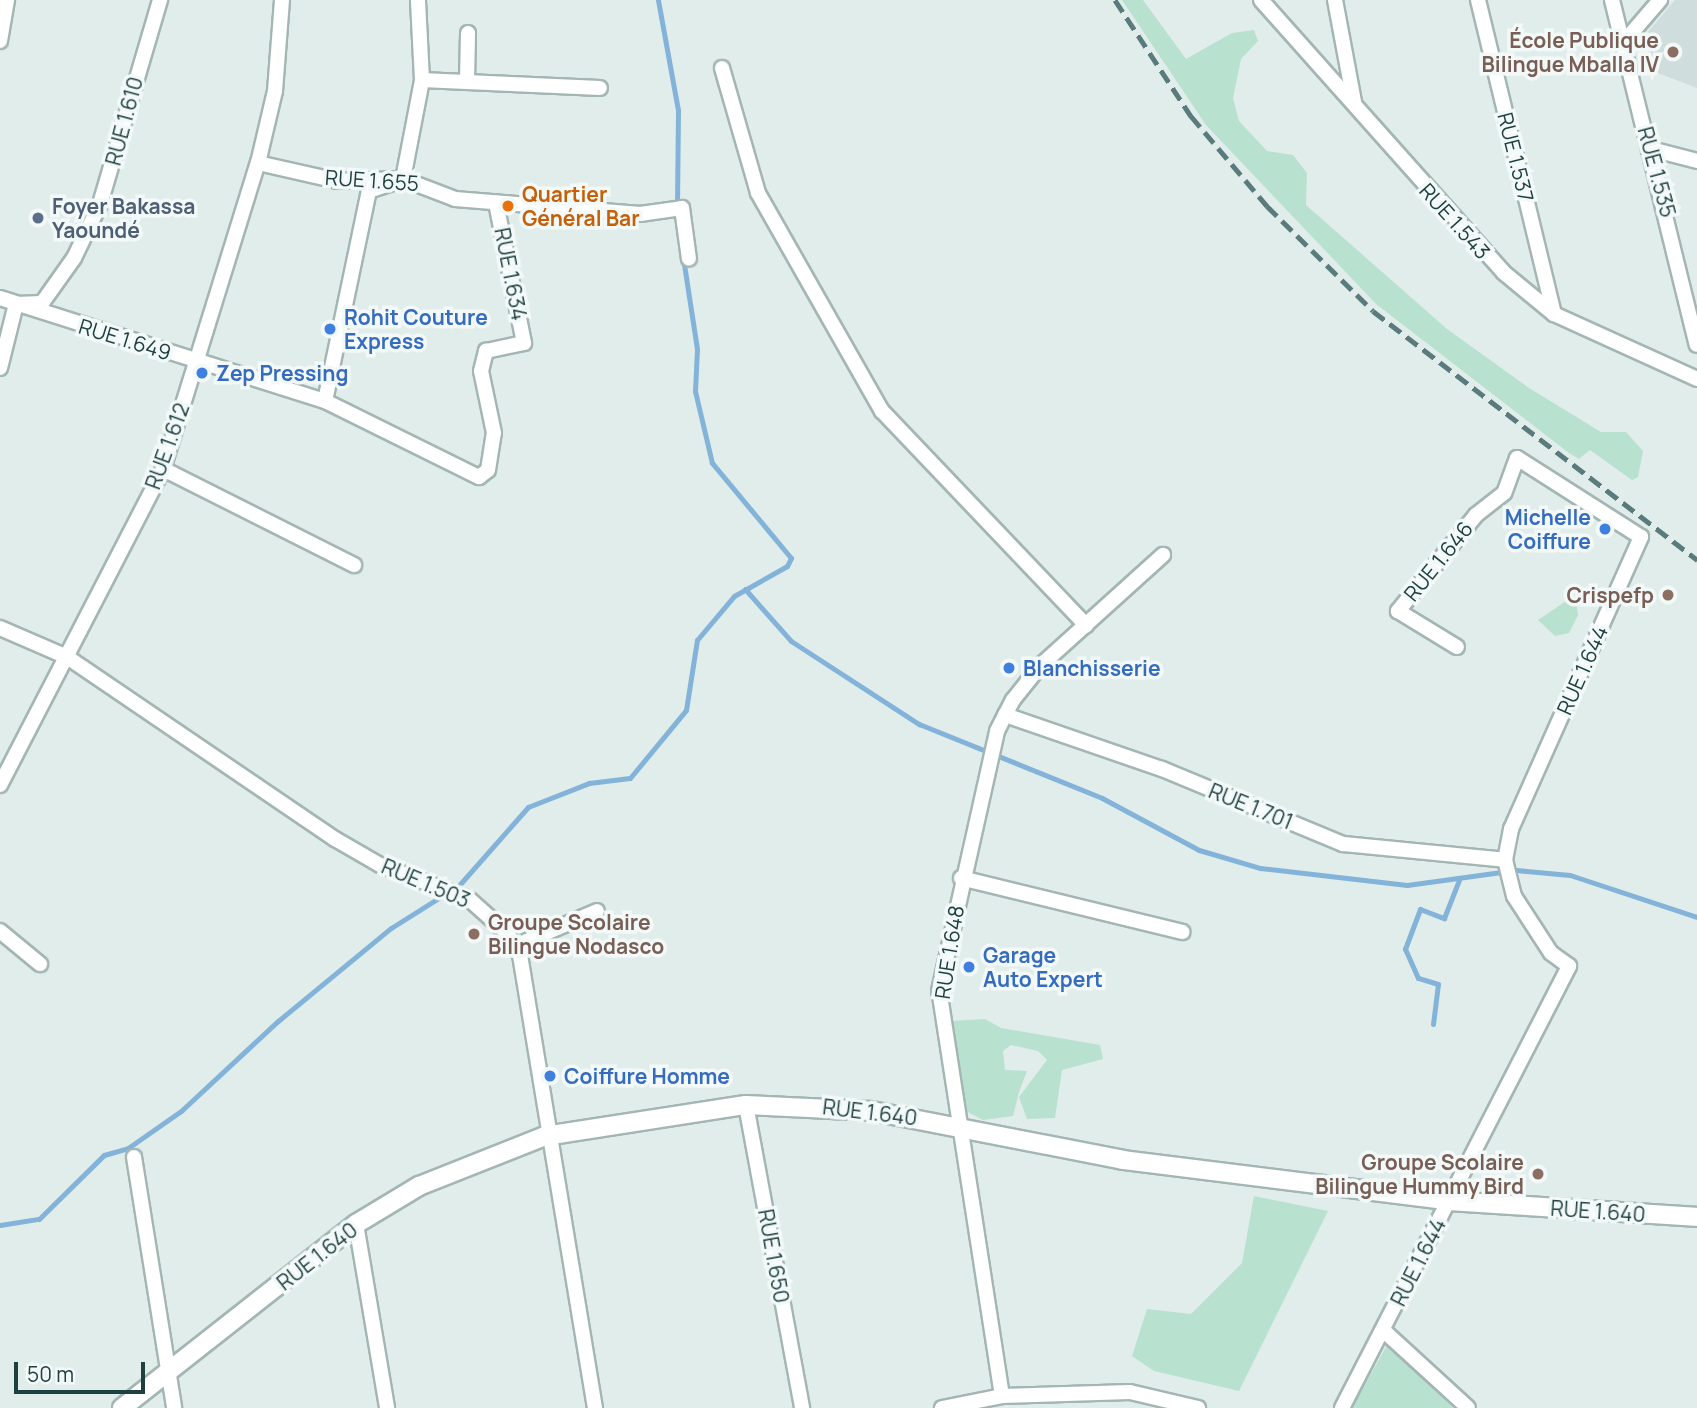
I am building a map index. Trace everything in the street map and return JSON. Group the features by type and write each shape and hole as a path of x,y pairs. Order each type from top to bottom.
{"street":[{"path":"0,41 7,0"},
{"name":"RUE 1.610","path":"16,304 42,303 74,258 104,192 160,0"},
{"name":"RUE 1.612","path":"0,785 163,469 258,163 275,91 282,0"},
{"path":"325,401 369,191 403,179 422,80 418,0"},
{"name":"RUE 1.543","path":"1261,0 1478,248 1554,314 1697,379"},
{"path":"1335,0 1354,104"},
{"name":"RUE 1.537","path":"1478,0 1554,314"},
{"name":"RUE 1.535","path":"1612,0 1692,293 1697,345"},
{"path":"1623,43 1660,0"},
{"path":"467,80 468,33"},
{"path":"722,68 758,193 882,411 1086,625"},
{"path":"422,80 600,88"},
{"path":"1651,149 1697,161"},
{"name":"RUE 1.655","path":"258,163 337,181 403,179 455,199 640,214 682,208 689,259"},
{"name":"RUE 1.634","path":"479,477 488,470 494,433 481,371 486,351 524,343 496,203"},
{"name":"RUE 1.649","path":"0,298 325,401 479,477"},
{"path":"0,368 16,304"},
{"name":"RUE 1.646","path":"1457,647 1398,611 1476,515 1504,493 1517,458"},
{"name":"RUE 1.644","path":"1342,1408 1569,966 1542,940 1506,867 1511,829 1641,537 1517,458"},
{"path":"163,469 354,565"},
{"name":"RUE 1.648","path":"1002,1396 956,1124 939,991 961,878 1005,715 1040,666 1163,555"},
{"name":"RUE 1.503","path":"0,628 67,657 335,839 491,912 514,946 545,1136 595,1408"},
{"name":"RUE 1.701","path":"1005,715 1163,769 1343,844 1506,867"},
{"path":"961,878 1182,932"},
{"path":"514,946 597,911"},
{"path":"0,931 40,964"},
{"name":"RUE 1.640","path":"122,1408 356,1224 419,1186 545,1136 746,1105 808,1105 956,1124 1123,1160 1450,1201 1697,1217"},
{"name":"RUE 1.650","path":"746,1105 802,1408"},
{"path":"134,1157 174,1408"},
{"path":"356,1224 387,1408"},
{"path":"1383,1330 1468,1408"},
{"path":"942,1408 1002,1396 1130,1392 1198,1408"}],"shaded area":[{"name":"École Publique Bilingue Mballa IV","path":"1675,0 1697,0 1697,88 1653,71 1647,33"}],"green space":[{"path":"1122,0 1143,0 1186,59 1232,33 1254,30 1258,41 1241,59 1233,98 1239,121 1267,151 1293,155 1307,173 1306,205 1447,329 1529,388 1601,432 1626,432 1643,451 1638,477 1632,480 1590,450 1579,459 1569,453 1376,304 1206,125"},
{"path":"1569,599 1576,602 1578,615 1569,633 1555,636 1538,620"},
{"path":"985,1019 1001,1028 1100,1045 1103,1059 1062,1070 1055,1118 1027,1119 1019,1097 1047,1060 1038,1051 1011,1045 1003,1051 1005,1070 1027,1071 1013,1116 983,1120 960,1108 948,1056 951,1021"},
{"path":"1254,1196 1328,1211 1239,1391 1154,1371 1132,1356 1147,1309 1191,1314 1242,1263"},
{"path":"1387,1345 1453,1408 1352,1408"}],"waterway":[{"path":"658,0 678,110 677,206"},
{"path":"454,891 528,807 589,783 630,778 686,710 697,640 734,596 787,566 791,558 712,463 695,391 697,349 683,257"},
{"path":"745,589 791,641 919,724 1102,798 1199,850 1260,868 1407,885 1516,870 1570,875 1697,917"},
{"path":"1433,1024 1438,984 1418,978 1405,949 1420,909 1444,918 1459,880"},
{"path":"0,1225 39,1219 104,1155 128,1148 181,1111 278,1021 391,928 445,894"}],"railway":[{"path":"1115,0 1191,116 1267,206 1373,311 1697,560"}],"place":[{"name":"École Publique Bilingue Mballa IV","path":"1673,52"},
{"name":"Quartier Général Bar","path":"508,206"},
{"name":"Foyer Bakassa Yaoundé","path":"38,218"},
{"name":"Rohit Couture Express","path":"330,329"},
{"name":"Zep Pressing","path":"202,373"},
{"name":"Michelle Coiffure","path":"1605,529"},
{"name":"Crispefp","path":"1668,595"},
{"name":"Blanchisserie","path":"1009,668"},
{"name":"Groupe Scolaire Bilingue Nodasco","path":"474,934"},
{"name":"Garage Auto Expert","path":"969,967"},
{"name":"Coiffure Homme","path":"550,1076"},
{"name":"Groupe Scolaire Bilingue Hummy Bird","path":"1538,1174"}]}
